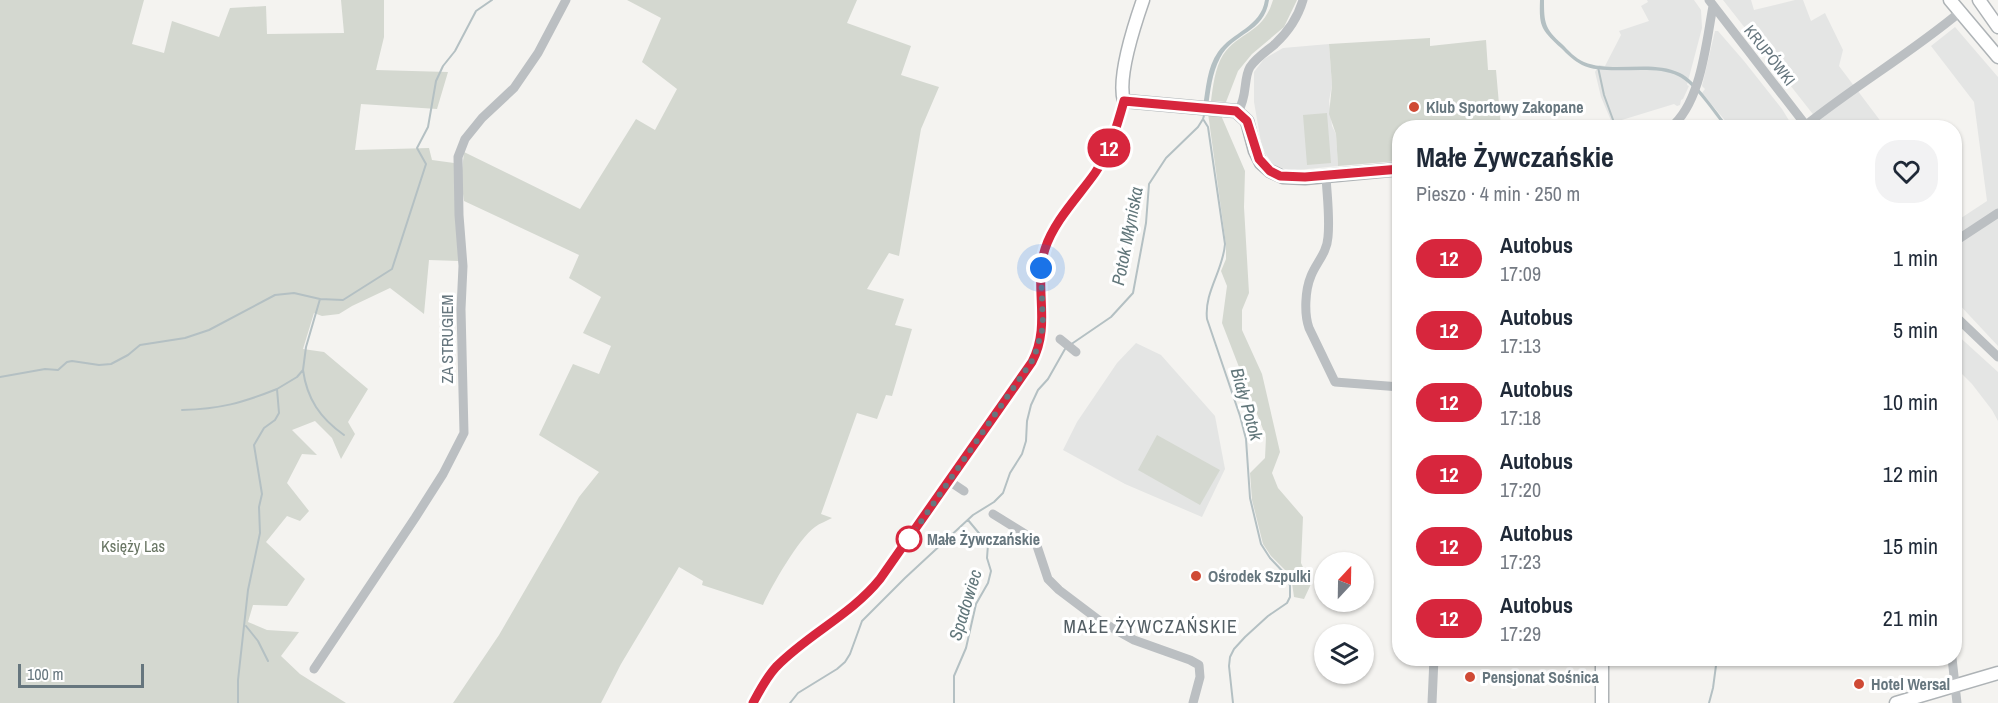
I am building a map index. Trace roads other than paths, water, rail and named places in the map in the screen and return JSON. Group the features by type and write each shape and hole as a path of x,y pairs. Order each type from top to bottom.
{"street":[{"name":"ZA STRUGIEM","path":"314,669 443,474 464,433 461,309 463,266 458,158 465,139 482,118 514,88 532,62 566,0"},
{"path":"753,703 767,678 783,661 871,590 950,481 1034,358 1043,327 1041,273 1045,249 1054,230 1102,161 1113,136 1124,101 1122,94 1129,46 1143,0"},
{"path":"1238,112 1245,99 1248,72 1255,61 1277,42 1294,21 1303,0"},
{"path":"1950,0 1998,57"},
{"path":"1979,0 1998,29 1992,38 1983,40"},
{"path":"1681,120 1695,88 1711,3"},
{"name":"KRUPÓWKI","path":"1711,3 1802,120"},
{"path":"1814,120 1839,99 1882,72 1960,12"},
{"path":"1124,101 1216,108 1238,112 1247,121 1259,159 1270,171 1288,178 1392,170"},
{"path":"1326,176 1328,239 1309,281 1306,321 1335,382 1392,386"},
{"path":"1962,237 1998,213"},
{"path":"1962,323 1998,357"},
{"path":"1060,339 1076,352"},
{"path":"950,481 964,491"},
{"path":"993,513 1035,540 1048,579 1100,621 1121,634 1199,665 1200,677 1192,703"},
{"path":"1432,703 1434,666"},
{"path":"1602,666 1602,703"},
{"path":"1953,666 1957,703"},
{"path":"1896,703 1998,673"}],"waterway":[{"path":"0,377 45,369 58,370 67,362 72,361 99,365 111,364 140,345 185,338 209,330 275,295 294,293 320,299 343,300 392,269 426,164 417,148 428,127 436,81 476,11 492,0"},
{"path":"1598,67 1604,95 1613,120"},
{"name":"Potok Młyniska","path":"1070,345 1111,317 1133,293 1146,223 1149,184 1166,158 1198,127 1205,112"},
{"name":"Biały Potok","path":"1203,119 1208,127 1225,244 1224,254 1208,300 1207,319 1246,439 1250,498 1261,544 1270,558 1288,577 1290,586 1290,597 1287,603 1268,616 1245,637 1230,657 1233,703"},
{"path":"238,703 238,680 248,590 260,533 259,507 262,494 254,445 264,428 275,420 279,413 277,389 297,377 303,370 306,347 320,299"},
{"name":"Potok Młyniska","path":"790,703 798,693 845,662 862,621 973,515 994,502 1003,493 1010,473 1022,454 1031,405 1038,390 1048,379 1065,349"},
{"path":"303,370 311,399 316,407 328,422 344,435"},
{"path":"182,410 231,404 277,389"},
{"name":"Spadowiec","path":"954,703 954,676 966,648 976,604 988,583 991,571 987,558 988,544 968,520"},
{"path":"246,626 258,641 268,661"},
{"path":"1709,703 1716,666"}],"place":[{"name":"Klub Sportowy Zakopane","path":"1414,107"},
{"name":"Małe Żywczańskie","path":"909,539"},
{"name":"Ośrodek Szpulki","path":"1196,576"},
{"name":"Pensjonat Sośnica","path":"1470,677"},
{"name":"Hotel Wersal","path":"1859,684"}],"district":[{"name":"MAŁE ŻYWCZAŃSKIE","path":"1151,626"}],"park label":[{"name":"Księży Las","path":"133,546"}]}
